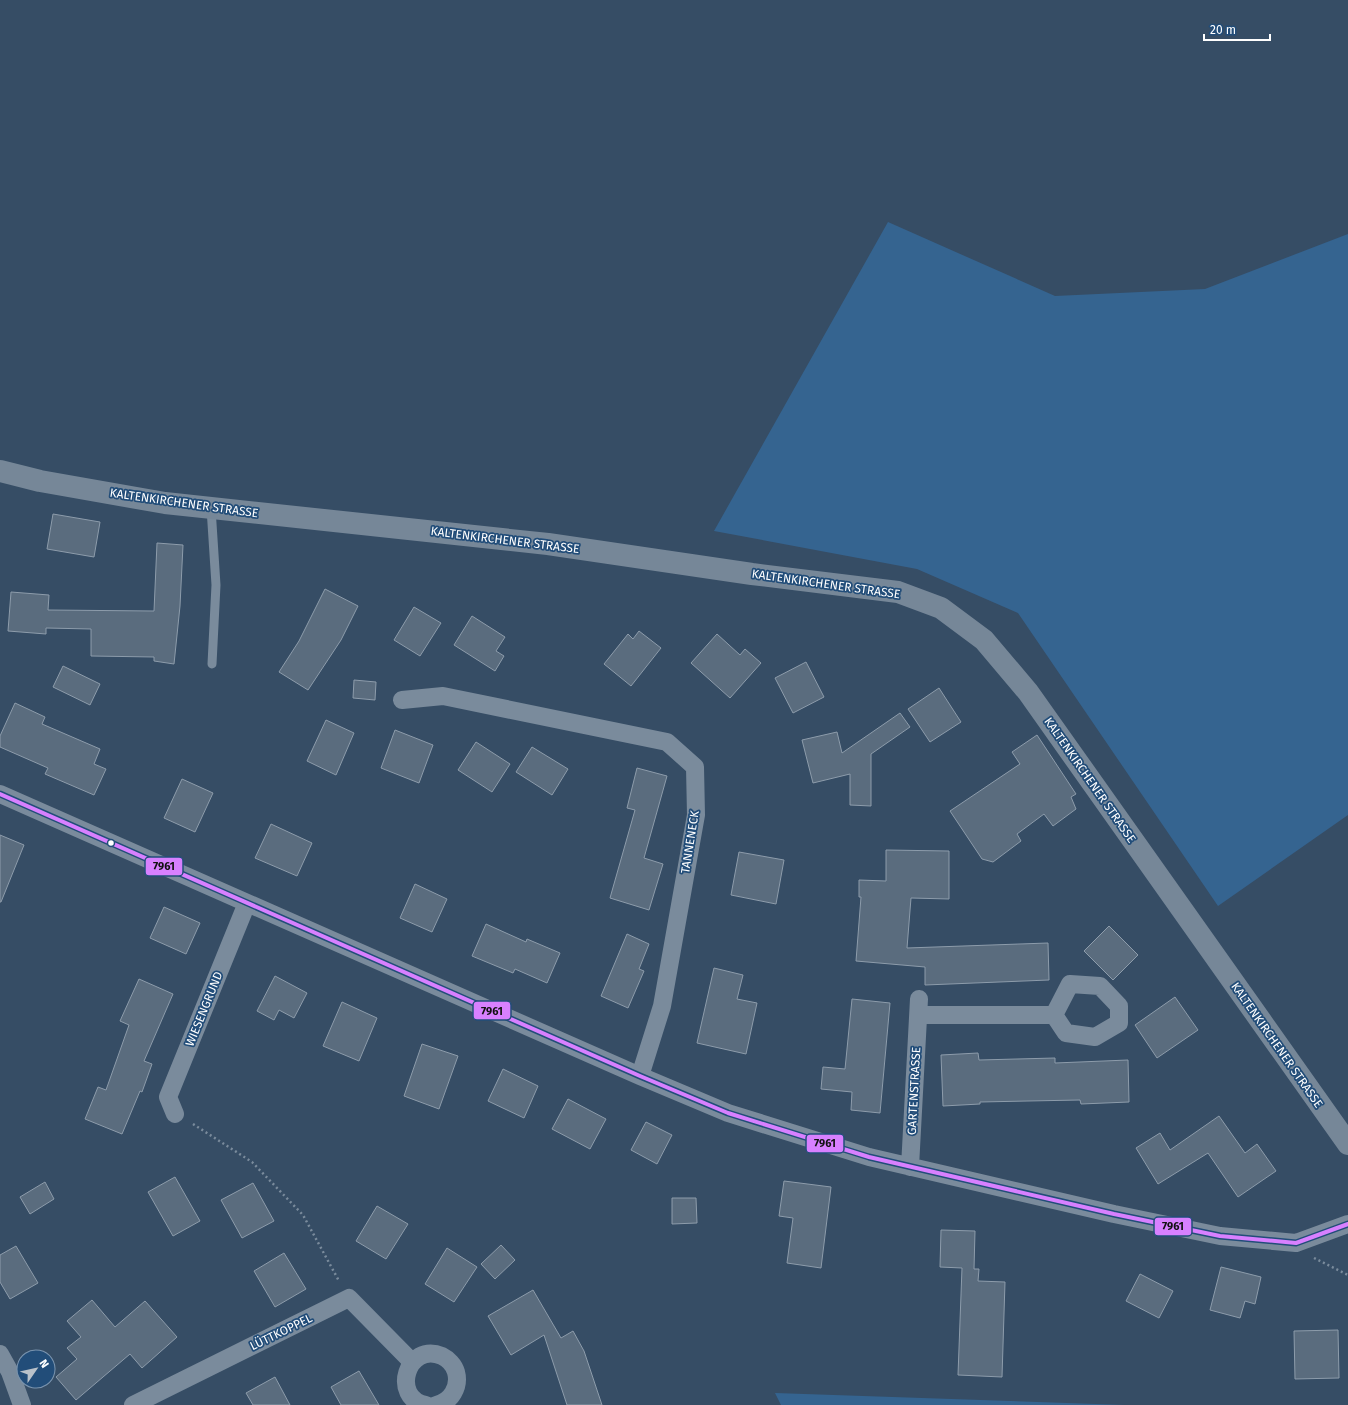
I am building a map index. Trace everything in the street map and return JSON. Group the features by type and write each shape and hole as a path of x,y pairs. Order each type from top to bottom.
{"main road":[{"name":"KALTENKIRCHENER STRASSE","path":"0,471 40,481 165,503 548,544 752,574 898,592 941,608 984,640 1028,692 1348,1144"}],"street":[{"name":"TANNENECK","path":"402,700 443,696 667,742 695,767 696,815 662,1006 640,1076"},
{"path":"0,794 640,1076 728,1113 868,1157 1114,1214 1220,1236 1296,1243 1348,1224"},
{"name":"WIESENGRUND","path":"175,1114 168,1097 247,903"},
{"name":"GARTENSTRASSE","path":"910,1167 919,1007 1054,1015"},
{"path":"349,1298 412,1362"},
{"name":"LÜTTKOPPEL","path":"133,1405 349,1298"},
{"path":"0,1354 10,1372 22,1405"},
{"path":"426,1405 415,1400 409,1394 405,1377 412,1362 427,1354 436,1354 447,1360 455,1369 457,1377 453,1394 447,1400 436,1405"}],"lane":[{"path":"211,508 216,585 212,664"}],"path":[{"path":"175,1114 211,1135 252,1162 304,1215 349,1298"}],"shaded area":[{"path":"888,222 1055,296 1205,289 1348,234 1348,815 1218,906 1018,613 917,569 714,531"},
{"path":"775,1393 1125,1405 781,1405"}],"building":[{"path":"53,514 100,522 94,557 47,549"},
{"path":"157,543 183,545 180,606 174,664 154,661 154,657 91,656 91,629 46,628 46,634 8,631 11,592 49,595 48,610 154,611"},
{"path":"325,589 358,606 341,640 308,690 279,672 299,641"},
{"path":"414,607 441,623 420,656 394,640"},
{"path":"472,616 505,637 496,651 504,656 495,671 454,645"},
{"path":"639,631 661,648 631,686 604,664 628,634 633,639"},
{"path":"717,634 740,655 745,649 761,663 730,698 691,663"},
{"path":"806,662 824,697 793,713 775,678"},
{"path":"63,666 100,684 90,705 53,687"},
{"path":"354,680 376,682 375,700 353,698"},
{"path":"939,688 961,722 930,742 908,709"},
{"path":"15,703 45,717 42,724 100,749 94,764 106,769 94,795 45,774 48,768 0,747 0,736"},
{"path":"900,713 910,727 871,754 871,806 850,805 850,774 813,783 802,740 837,732 842,753"},
{"path":"326,720 354,733 336,775 307,761"},
{"path":"395,730 433,745 419,783 381,768"},
{"path":"1037,735 1076,794 1071,797 1076,809 1053,826 1044,814 1017,834 1021,841 993,862 982,859 950,811 1020,764 1012,752"},
{"path":"476,742 510,764 492,792 458,770"},
{"path":"532,747 568,769 552,795 516,772"},
{"path":"637,768 667,776 644,858 663,864 649,910 610,898 635,810 627,808"},
{"path":"182,779 213,793 195,832 164,818"},
{"path":"271,824 312,843 297,876 255,858"},
{"path":"0,835 24,845 1,902 0,902"},
{"path":"886,850 949,851 949,899 911,898 907,948 1048,943 1049,980 925,985 925,967 856,961 861,897 859,897 859,880 886,881"},
{"path":"739,852 784,860 776,904 731,895"},
{"path":"415,884 447,899 432,932 400,918"},
{"path":"164,907 200,923 186,954 150,938"},
{"path":"486,924 526,942 527,939 560,953 547,983 515,969 513,973 472,956"},
{"path":"1109,926 1138,955 1113,980 1084,951"},
{"path":"627,934 649,944 639,969 644,971 628,1008 601,996"},
{"path":"714,968 743,975 737,999 757,1003 746,1054 697,1043"},
{"path":"275,976 307,993 294,1018 279,1010 274,1020 257,1011"},
{"path":"139,979 173,994 144,1061 152,1064 142,1092 140,1091 122,1134 85,1119 98,1087 106,1090 129,1025 120,1021"},
{"path":"1175,997 1198,1030 1157,1058 1135,1025"},
{"path":"852,999 890,1003 880,1113 851,1110 852,1092 821,1089 823,1067 845,1069"},
{"path":"342,1002 377,1018 359,1061 323,1046"},
{"path":"422,1044 458,1056 439,1109 404,1096"},
{"path":"978,1053 979,1060 1055,1058 1055,1063 1128,1060 1129,1102 1081,1104 1080,1100 980,1102 980,1104 943,1106 941,1055"},
{"path":"503,1069 538,1086 524,1118 488,1101"},
{"path":"568,1099 606,1119 590,1149 552,1129"},
{"path":"1219,1116 1245,1153 1257,1144 1276,1171 1238,1197 1208,1153 1158,1184 1136,1148 1160,1133 1170,1150"},
{"path":"646,1122 672,1135 657,1164 631,1150"},
{"path":"175,1177 200,1221 173,1236 148,1192"},
{"path":"784,1181 831,1187 821,1268 787,1263 793,1218 779,1216"},
{"path":"45,1182 54,1199 30,1214 20,1197"},
{"path":"253,1183 274,1221 242,1238 221,1200"},
{"path":"672,1198 696,1198 697,1223 672,1224"},
{"path":"377,1206 408,1224 386,1259 356,1241"},
{"path":"941,1230 975,1231 974,1269 979,1269 978,1281 1005,1282 1002,1377 958,1375 962,1268 940,1267"},
{"path":"501,1245 515,1260 495,1279 481,1264"},
{"path":"16,1246 38,1283 10,1299 0,1282 0,1255"},
{"path":"447,1248 477,1267 454,1302 425,1284"},
{"path":"284,1253 306,1289 275,1307 254,1271"},
{"path":"1221,1267 1261,1277 1255,1304 1245,1301 1240,1318 1210,1310"},
{"path":"1140,1274 1173,1291 1159,1318 1126,1301"},
{"path":"533,1290 561,1338 573,1331 584,1351 602,1405 567,1405 544,1335 511,1355 488,1316"},
{"path":"92,1300 115,1327 145,1301 177,1337 142,1368 130,1354 76,1400 56,1377 77,1359 67,1348 81,1337 67,1321"},
{"path":"1338,1330 1339,1378 1295,1379 1294,1331"},
{"path":"359,1371 379,1405 341,1405 331,1387"},
{"path":"275,1377 290,1405 253,1405 246,1393"}],"transit line":[{"name":"7961","path":"0,794 640,1076 728,1113 869,1157 1114,1214 1220,1236 1296,1243 1348,1224"}]}
